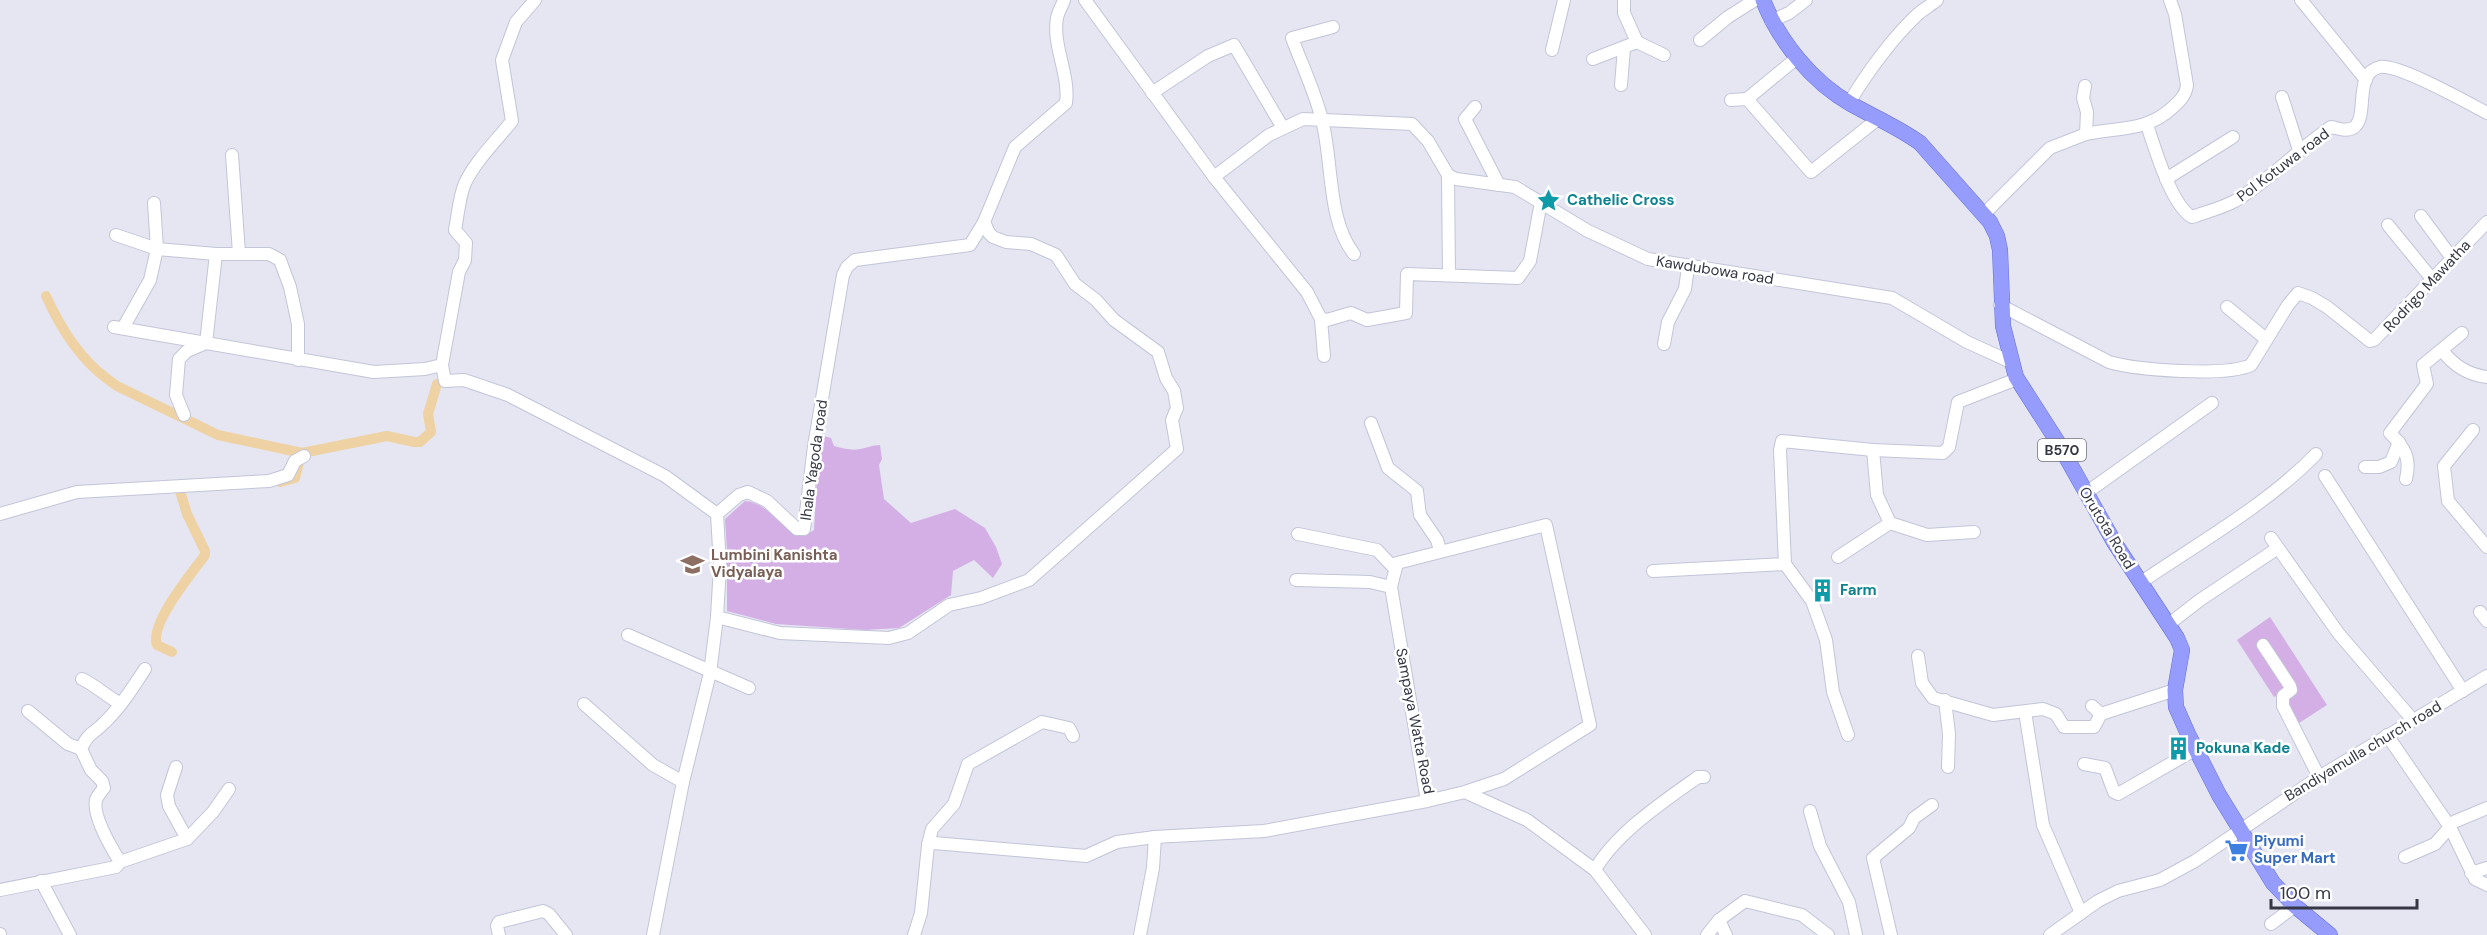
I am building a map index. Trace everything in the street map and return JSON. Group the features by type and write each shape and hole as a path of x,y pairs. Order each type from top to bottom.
{"main road":[{"name":"Orutota Road","path":"1763,0 1772,21 1797,57 1814,75 1849,103 1920,143 1984,214 1997,236 2000,250 2000,305 2011,362 2017,379 2057,441 2140,583 2169,624 2182,650 2175,690 2176,707 2240,829 2273,884 2330,935"}],"street":[{"path":"535,0 516,22 502,60 512,121 475,167 463,191 455,230 466,243 465,260 459,272 442,365 444,381 464,380 508,395 665,476 717,514 720,566 717,618 710,673 649,935"},
{"name":"Ihala Yagoda road","path":"717,514 739,495 748,492 767,501 797,529 804,529 814,446 843,275 847,267 855,260 970,245 984,222 1015,147 1066,103 1068,89 1057,32 1057,18 1064,0"},
{"path":"1085,0 1214,177 1307,292 1321,319 1324,356"},
{"path":"1552,50 1564,0"},
{"path":"1624,0 1624,13 1637,42 1664,55"},
{"path":"1700,40 1728,17 1755,0"},
{"path":"1772,21 1789,13 1806,0"},
{"path":"1849,103 1877,62 1905,28 1918,14 1937,0"},
{"path":"1984,214 2050,148 2086,134 2147,125 2169,111 2186,93 2187,85 2175,14 2170,0"},
{"path":"2301,0 2366,80 2379,67 2393,68 2487,113"},
{"path":"1334,27 1292,38 1322,120 1344,242 1354,254"},
{"path":"1593,60 1637,42"},
{"path":"1152,93 1208,56 1234,45 1283,128"},
{"path":"1621,85 1624,48"},
{"path":"1731,99 1748,99 1797,57"},
{"name":"Pol Kotuwa road","path":"2147,125 2166,179 2184,213 2192,217 2233,202 2264,182 2299,150 2331,127 2346,130 2354,127 2358,123 2366,80"},
{"path":"2085,86 2083,98 2087,112 2086,134"},
{"path":"2282,97 2299,150"},
{"path":"1748,99 1811,172 1879,118"},
{"path":"1475,107 1465,119 1499,185"},
{"path":"1214,177 1269,135 1303,119 1412,124 1428,141 1448,175 1449,275"},
{"path":"2166,179 2233,137"},
{"path":"232,155 239,253"},
{"name":"Kawdubowa road","path":"1448,175 1456,179 1515,187 1588,231 1648,259 1892,298 1966,342 2011,362"},
{"path":"1321,319 1328,320 1351,313 1367,320 1406,313 1407,273 1518,278 1530,261 1541,202"},
{"path":"154,203 157,249 150,280 118,328 374,372 425,369 442,365"},
{"path":"2421,216 2452,258"},
{"path":"717,618 780,633 889,638 908,633 949,605 981,598 1029,580 1178,449 1172,420 1177,408 1174,391 1166,378 1158,352 1114,320 1096,300 1075,284 1056,255 1031,244 1006,242 993,237 984,222"},
{"name":"Rodrigo Mawatha","path":"2000,305 2109,362 2151,369 2241,369 2251,365 2298,293 2312,297 2370,341 2374,340 2487,222"},
{"path":"2388,225 2432,279"},
{"path":"116,236 157,249 216,254 269,254 280,260 290,287 298,324 298,360"},
{"path":"206,343 216,254"},
{"path":"1664,344 1668,322 1685,289 1688,267"},
{"path":"2227,307 2266,339"},
{"path":"2406,479 2409,465 2407,453 2390,433 2427,384 2423,365 2462,333"},
{"path":"184,415 176,394 179,359 188,351 206,343"},
{"path":"2442,350 2459,367 2474,376 2487,377"},
{"path":"1848,735 1833,692 1826,640 1812,601 1785,564 1780,450 1782,441 1873,450 1943,453 1949,447 1958,402 2017,379"},
{"path":"2086,493 2212,403"},
{"path":"1298,534 1377,550 1394,568 1396,563 1440,550 1437,540 1420,515 1417,491 1388,468 1371,423"},
{"path":"2473,430 2444,466 2448,501 2487,547"},
{"path":"2365,467 2379,467 2391,462 2399,442"},
{"path":"1873,450 1877,495 1890,523 1927,535 1974,532"},
{"path":"2140,583 2267,496 2300,471 2316,454"},
{"path":"0,513 77,492 268,481 288,475 299,459"},
{"path":"2325,476 2463,692"},
{"path":"1838,557 1890,523"},
{"name":"Sampaya Watta Road","path":"1394,568 1391,586 1427,801 1504,780 1590,725 1546,525 1440,550"},
{"path":"2169,624 2275,543 2339,634 2412,719"},
{"path":"1653,572 1785,564"},
{"path":"1296,580 1370,582 1391,586"},
{"path":"628,635 710,673 749,688"},
{"path":"2263,645 2290,686 2291,690 2283,696 2283,706 2319,777"},
{"path":"1918,656 1922,683 1927,693 1933,698 1993,715 2043,709 2056,714 2064,727 2094,727 2097,710 2175,690"},
{"path":"81,749 87,735 104,724 145,669"},
{"name":"Bandiyamulla church road","path":"2240,829 2412,719 2463,692 2487,676"},
{"path":"82,679 94,684 108,697 121,704"},
{"path":"1945,700 1949,734 1948,766"},
{"path":"584,704 653,765 683,782"},
{"path":"28,711 68,744 81,749 91,770 102,781 104,788 96,798 96,808 108,842 120,862"},
{"path":"2026,718 2043,825 2081,913"},
{"path":"914,935 921,913 928,845 932,829 954,804 968,764 1042,722 1068,728 1073,736"},
{"path":"2387,735 2450,826 2471,873 2475,879 2487,885"},
{"path":"2084,764 2105,768 2114,792 2118,794 2196,748"},
{"path":"176,767 167,795 169,806 187,839"},
{"path":"1595,870 1602,857 1654,808 1698,777 1704,777"},
{"path":"0,890 116,867 120,862 187,839 213,812 229,789"},
{"path":"1465,792 1527,820 1595,870 1644,935"},
{"path":"928,845 934,843 1086,856 1118,842 1155,837 1264,831 1427,801"},
{"path":"1891,935 1873,858 1909,828 1914,818 1932,805"},
{"path":"2405,857 2435,844 2450,826 2487,808"},
{"path":"1810,811 1820,846 1849,902 1856,935"},
{"path":"2050,935 2098,901 2118,891 2160,879 2195,861 2240,829"},
{"path":"1140,935 1153,868 1155,837"},
{"path":"2471,873 2487,868"},
{"path":"41,881 70,935"},
{"path":"1707,935 1719,920 1745,901 1802,915 1828,935"},
{"path":"2271,924 2295,906"},
{"path":"499,935 496,926 499,922 543,911 549,914 566,935"},
{"path":"1719,920 1726,935"}],"shaded area":[{"path":"824,436 831,438 834,446 847,449 857,450 880,445 882,459 879,465 884,499 911,523 955,509 985,528 996,547 1002,564 993,578 974,560 953,571 951,595 899,628 865,630 776,624 727,611 725,519 745,501 761,506 795,533 804,536 814,530 819,442"},
{"path":"2270,617 2327,705 2299,723 2280,694 2274,697 2237,640"}],"waterway":[{"path":"46,296 71,341 96,370 117,386 218,435 302,453 387,436 420,442 431,432 428,414 437,384"},
{"path":"280,482 295,478 300,459"},
{"path":"172,652 157,645 156,636 159,625 173,599 205,555 187,514 180,491"}],"place":[{"name":"Cathelic Cross","path":"1549,200"},
{"name":"Lumbini Kanishta Vidyalaya","path":"693,564"},
{"name":"Farm","path":"1822,590"},
{"name":"Pokuna Kade","path":"2178,748"},
{"name":"Piyumi Super Mart","path":"2236,850"}]}
